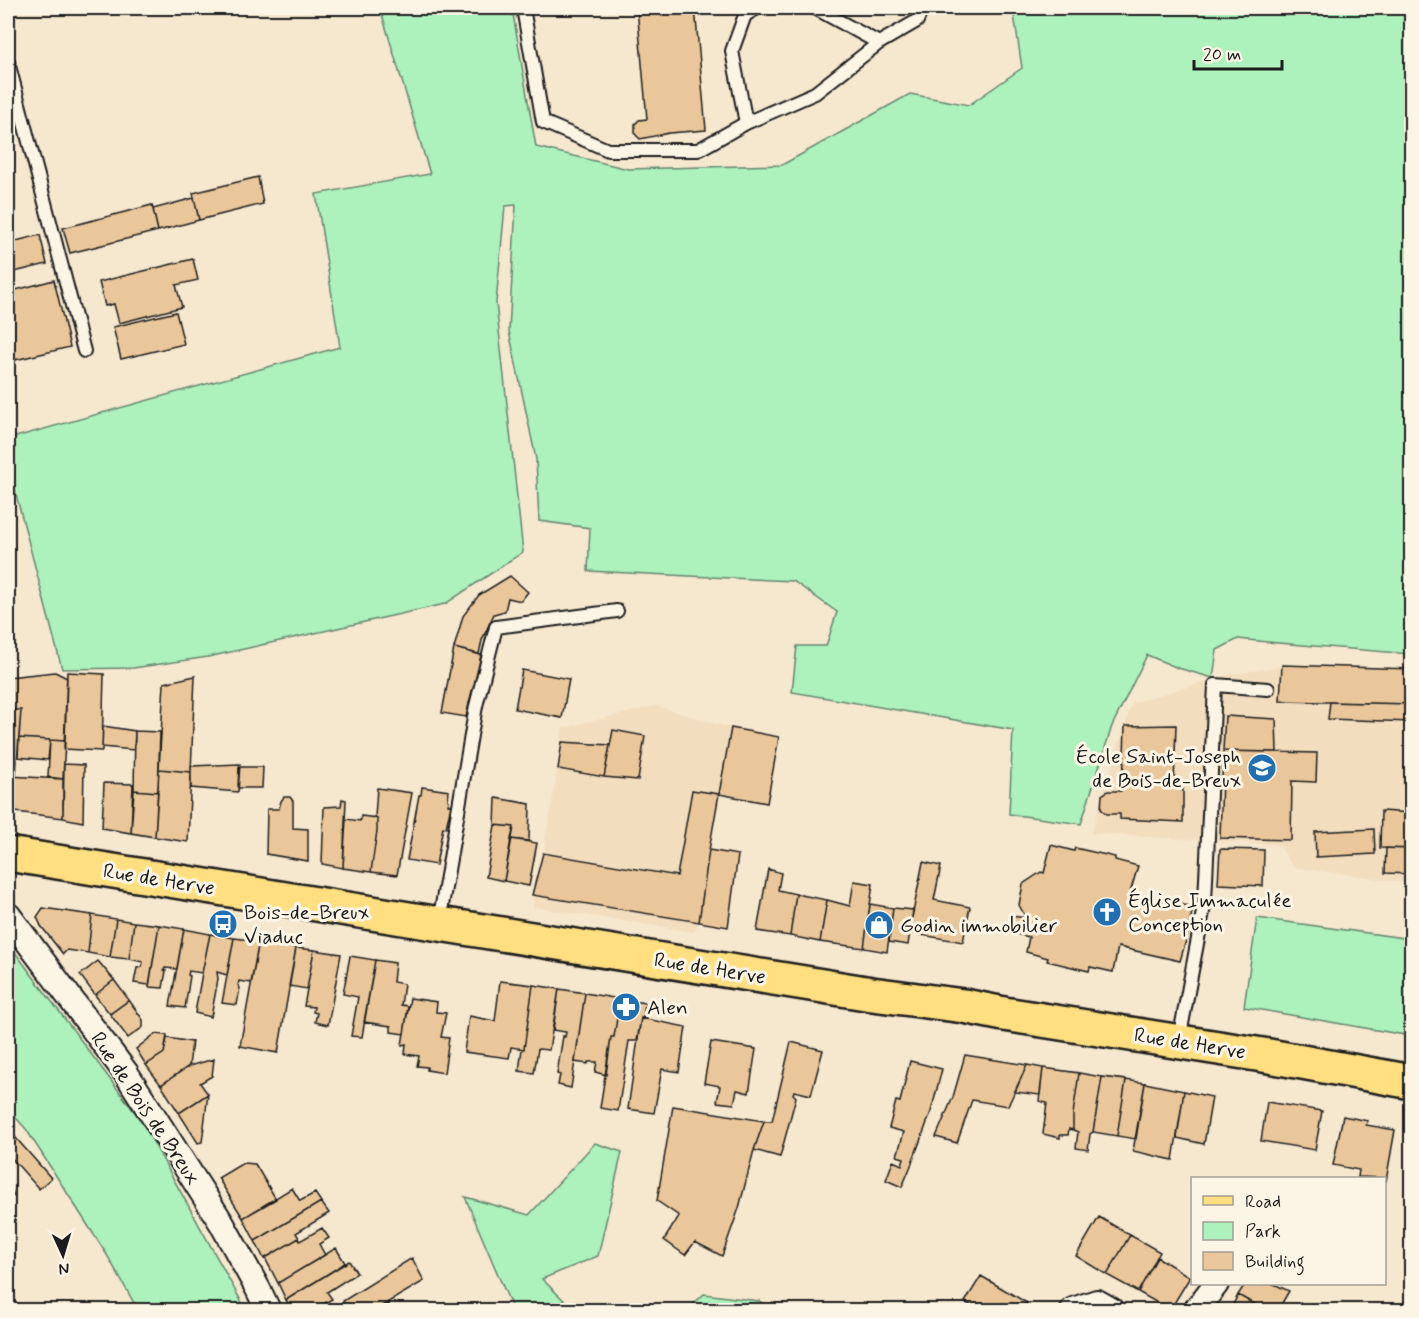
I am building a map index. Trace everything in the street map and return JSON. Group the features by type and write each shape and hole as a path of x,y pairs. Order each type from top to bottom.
{"main road":[{"name":"Rue de Herve","path":"8,854 872,994 964,1006 1412,1082"}],"street":[{"name":"Rue de Bois de Breux","path":"8,915 126,1073 221,1222 268,1311"},
{"path":"1196,1311 1215,1285"},
{"path":"1073,1311 1097,1302 1111,1311"}],"lane":[{"path":"523,8 543,122 608,150 698,150 747,123 815,93 879,43 917,21 922,8"},
{"path":"747,123 732,51 745,15 757,8"},
{"path":"815,8 879,43"},
{"path":"8,62 84,351"},
{"path":"439,924 476,706 496,627 617,610"},
{"path":"1179,1041 1205,901 1215,685 1268,689"}],"shaded area":[{"name":"École Saint-Joseph de Bois-de-Breux","path":"1294,665 1411,670 1411,883 1293,867 1279,845 1091,833 1132,703 1232,674"},
{"path":"656,706 731,728 709,850 699,922 694,932 534,907 532,895 543,853 563,728"}],"green space":[{"path":"380,8 512,8 536,147 628,169 782,165 910,94 969,105 1022,68 1013,8 1411,8 1411,654 1238,639 1217,650 1213,678 1178,668 1147,655 1112,726 1081,824 1009,814 1013,730 792,692 797,646 826,646 837,612 793,581 588,571 590,528 539,521 536,459 509,331 516,205 505,206 496,303 523,552 445,604 208,657 133,668 62,669 8,464 8,439 340,347 316,194 430,174"},
{"path":"1257,918 1411,939 1411,1036 1244,1007"},
{"path":"8,943 142,1122 246,1310 138,1310 107,1255 26,1129 8,1109"},
{"path":"595,1143 622,1152 598,1256 542,1279 574,1310 513,1310 465,1197 529,1215"},
{"path":"704,1294 759,1301 776,1310 687,1310"}],"building":[{"path":"637,8 695,8 706,130 669,133 640,139 635,134 635,124 639,120 647,119"},
{"path":"258,177 263,204 199,220 193,193"},
{"path":"194,198 199,220 158,231 153,209"},
{"path":"152,205 158,231 70,253 63,228"},
{"path":"40,235 47,264 10,273 8,243"},
{"path":"193,259 198,280 176,285 182,307 119,323 114,304 105,306 99,282"},
{"path":"54,280 70,347 15,360 8,330 8,292"},
{"path":"176,312 184,344 121,359 113,327"},
{"path":"510,576 528,592 521,601 508,598 505,611 494,614 482,640 479,654 454,648 463,616 479,595"},
{"path":"454,648 481,655 466,717 442,713"},
{"path":"1282,665 1412,669 1412,704 1280,701"},
{"path":"522,670 569,679 562,718 515,709"},
{"path":"55,672 67,678 65,741 19,738 21,710 8,710 8,677"},
{"path":"67,672 104,674 102,751 64,749"},
{"path":"195,676 191,772 159,769 164,683"},
{"path":"1330,702 1412,704 1412,722 1328,719"},
{"path":"8,710 21,710 16,775 8,776"},
{"path":"1225,716 1276,719 1277,752 1223,751"},
{"path":"1176,725 1174,787 1183,788 1183,822 1120,819 1120,814 1107,814 1101,809 1102,795 1108,791 1121,791 1121,786 1123,787 1125,726"},
{"path":"103,726 135,731 134,750 102,747"},
{"path":"731,728 779,737 767,803 719,794"},
{"path":"613,730 645,736 638,780 604,777"},
{"path":"135,731 160,732 158,792 134,790"},
{"path":"19,738 50,740 48,760 18,757"},
{"path":"50,740 65,741 63,779 48,777"},
{"path":"562,742 610,745 604,777 558,769"},
{"path":"1223,751 1317,753 1316,782 1292,781 1291,840 1220,838"},
{"path":"64,764 84,765 83,822 63,818"},
{"path":"240,764 238,792 191,788 191,766"},
{"path":"239,767 263,767 262,788 238,788"},
{"path":"159,769 191,772 188,842 155,837"},
{"path":"8,776 63,779 63,818 8,811"},
{"path":"104,783 133,784 131,833 102,828"},
{"path":"422,787 449,791 448,805 451,805 446,828 443,827 436,865 407,860"},
{"path":"377,788 412,793 397,875 371,872 377,831 377,818 375,817"},
{"path":"134,790 158,792 155,837 131,833"},
{"path":"692,790 719,794 699,922 532,895 543,853 677,876"},
{"path":"284,797 290,797 293,801 293,828 308,829 308,861 266,854 267,809 279,809"},
{"path":"496,798 530,804 529,841 511,839 514,827 495,825"},
{"path":"342,799 346,800 343,868 322,864 324,807 341,806"},
{"path":"1381,811 1412,813 1412,849 1380,848"},
{"path":"361,816 377,818 371,872 343,868 346,819 360,821"},
{"path":"495,825 514,827 504,881 486,877"},
{"path":"1374,829 1375,854 1316,857 1315,832"},
{"path":"511,839 537,843 529,886 504,881"},
{"name":"Église Immaculée Conception","path":"1051,845 1115,857 1115,860 1138,866 1130,893 1193,907 1180,961 1118,947 1113,972 1090,967 1089,971 1047,961 1048,958 1026,952 1029,937 1008,932 1012,916 1026,918 1019,905 1023,884 1041,872 1044,873"},
{"path":"1386,848 1412,849 1412,874 1385,873"},
{"path":"1220,849 1264,850 1263,886 1218,884"},
{"path":"709,850 738,855 728,927 699,922"},
{"path":"923,862 941,866 934,900 970,907 963,942 909,933"},
{"path":"768,869 781,873 778,890 796,894 790,936 757,931"},
{"path":"854,881 873,884 864,948 820,942 827,900 850,906"},
{"path":"796,894 827,900 820,942 790,936"},
{"name":"Godin immobilier","path":"870,904 893,908 887,952 864,948"},
{"path":"43,908 92,915 88,953 67,950 63,954 41,926 37,917"},
{"path":"893,908 913,910 908,945 889,942"},
{"path":"92,915 116,919 110,957 88,953"},
{"path":"116,919 134,922 129,959 110,957"},
{"path":"134,922 159,925 149,985 134,983 137,968 142,967 143,962 129,959"},
{"path":"159,925 184,929 177,969 165,968 163,988 149,987"},
{"path":"184,929 210,934 202,973 189,971 185,1008 170,1006"},
{"path":"210,934 234,938 227,975 217,972 218,979 211,1017 195,1013"},
{"path":"234,938 259,941 251,983 239,981 237,1005 222,1003"},
{"path":"259,941 296,948 278,1053 240,1046"},
{"path":"296,948 314,950 307,989 289,986"},
{"path":"314,950 341,954 328,1025 315,1022 317,1013 313,1012 314,1007 304,1006"},
{"path":"350,956 375,960 362,1037 351,1036 358,997 343,994"},
{"path":"375,960 395,963 393,982 404,984 401,1005 408,1006 404,1034 391,1032 391,1026 364,1022"},
{"path":"98,961 114,980 95,995 80,975"},
{"path":"114,980 129,1000 110,1014 95,995"},
{"path":"500,981 533,985 524,1049 511,1047 509,1058 464,1052 469,1016 495,1021"},
{"path":"533,985 559,989 549,1050 538,1049 534,1073 519,1071"},
{"path":"559,989 585,993 571,1088 558,1085 560,1075 557,1074 563,1036 565,1037 566,1032 553,1030"},
{"path":"585,993 620,999 614,1037 611,1037 606,1075 595,1072 597,1062 588,1062 588,1064 575,1062"},
{"path":"410,998 437,1002 436,1012 446,1013 441,1037 449,1038 444,1073 417,1066 419,1056 405,1054 406,1044 402,1045"},
{"path":"620,999 645,1003 637,1041 629,1041 618,1111 600,1108 611,1037 614,1037"},
{"path":"129,1000 143,1020 143,1027 128,1038 110,1014"},
{"path":"641,1018 686,1027 679,1072 662,1069 654,1113 628,1109"},
{"path":"155,1034 167,1035 164,1053 146,1065 136,1049"},
{"path":"167,1038 192,1042 189,1066 161,1085 146,1065 164,1053"},
{"path":"711,1042 756,1049 749,1093 737,1090 734,1104 717,1102 720,1086 704,1083"},
{"path":"791,1042 823,1050 811,1095 794,1091 793,1094 796,1097 780,1157 754,1150 764,1121 772,1121"},
{"path":"965,1055 1027,1065 1008,1106 972,1100 957,1143 936,1137 953,1097"},
{"path":"214,1059 212,1076 200,1083 208,1094 179,1113 161,1085 189,1066"},
{"path":"910,1061 942,1069 931,1112 902,1187 886,1180 893,1161 902,1165 904,1158 897,1156 904,1132 889,1128 896,1101 900,1102"},
{"path":"1027,1065 1043,1068 1040,1095 1015,1092"},
{"path":"1043,1068 1079,1073 1073,1130 1069,1129 1068,1135 1060,1135 1060,1138 1043,1134 1047,1103 1039,1101"},
{"path":"1079,1073 1102,1077 1088,1150 1076,1148 1078,1132 1073,1130"},
{"path":"1102,1077 1126,1080 1117,1136 1093,1132"},
{"path":"1126,1080 1145,1083 1136,1139 1117,1136"},
{"path":"1145,1083 1184,1091 1173,1160 1133,1151"},
{"path":"1184,1091 1212,1097 1204,1144 1177,1138"},
{"path":"208,1094 202,1142 198,1143 179,1113"},
{"path":"1267,1102 1322,1111 1315,1150 1261,1141"},
{"path":"673,1106 764,1121 739,1208 722,1256 695,1242 685,1255 664,1240 679,1216 657,1201"},
{"path":"1343,1116 1368,1121 1366,1125 1395,1130 1386,1181 1386,1177 1358,1177 1359,1170 1333,1165"},
{"path":"8,1129 51,1178 39,1189 8,1154"},
{"path":"243,1163 255,1164 276,1199 243,1218 218,1178"},
{"path":"8,1180 14,1196 8,1199"},
{"path":"292,1188 300,1201 315,1193 321,1202 255,1241 243,1218"},
{"path":"321,1202 329,1213 296,1233 299,1238 264,1259 255,1241"},
{"path":"1099,1217 1130,1235 1107,1275 1076,1256"},
{"path":"322,1228 329,1238 319,1244 325,1255 278,1283 265,1258 299,1238 300,1241"},
{"path":"1130,1235 1160,1252 1138,1292 1107,1275"},
{"path":"336,1248 345,1263 286,1300 278,1283"},
{"path":"1157,1257 1190,1277 1170,1310 1138,1292"},
{"path":"412,1258 424,1281 375,1310 348,1310 343,1301"},
{"path":"349,1261 357,1273 327,1292 332,1299 313,1310 292,1310 286,1300"},
{"path":"981,1276 1027,1303 1022,1310 979,1310 965,1302"},
{"path":"1244,1285 1276,1285 1289,1291 1278,1310 1265,1310 1238,1295"},
{"path":"1238,1295 1265,1310 1230,1310"},
{"path":"388,1303 392,1310 375,1310"}],"place":[{"name":"École Saint-Joseph de Bois-de-Breux","path":"1262,768"},
{"name":"Église Immaculée Conception","path":"1107,912"},
{"name":"Bois-de-Breux Viaduc","path":"223,924"},
{"name":"Godin immobilier","path":"879,925"},
{"name":"Alen","path":"626,1007"}]}
